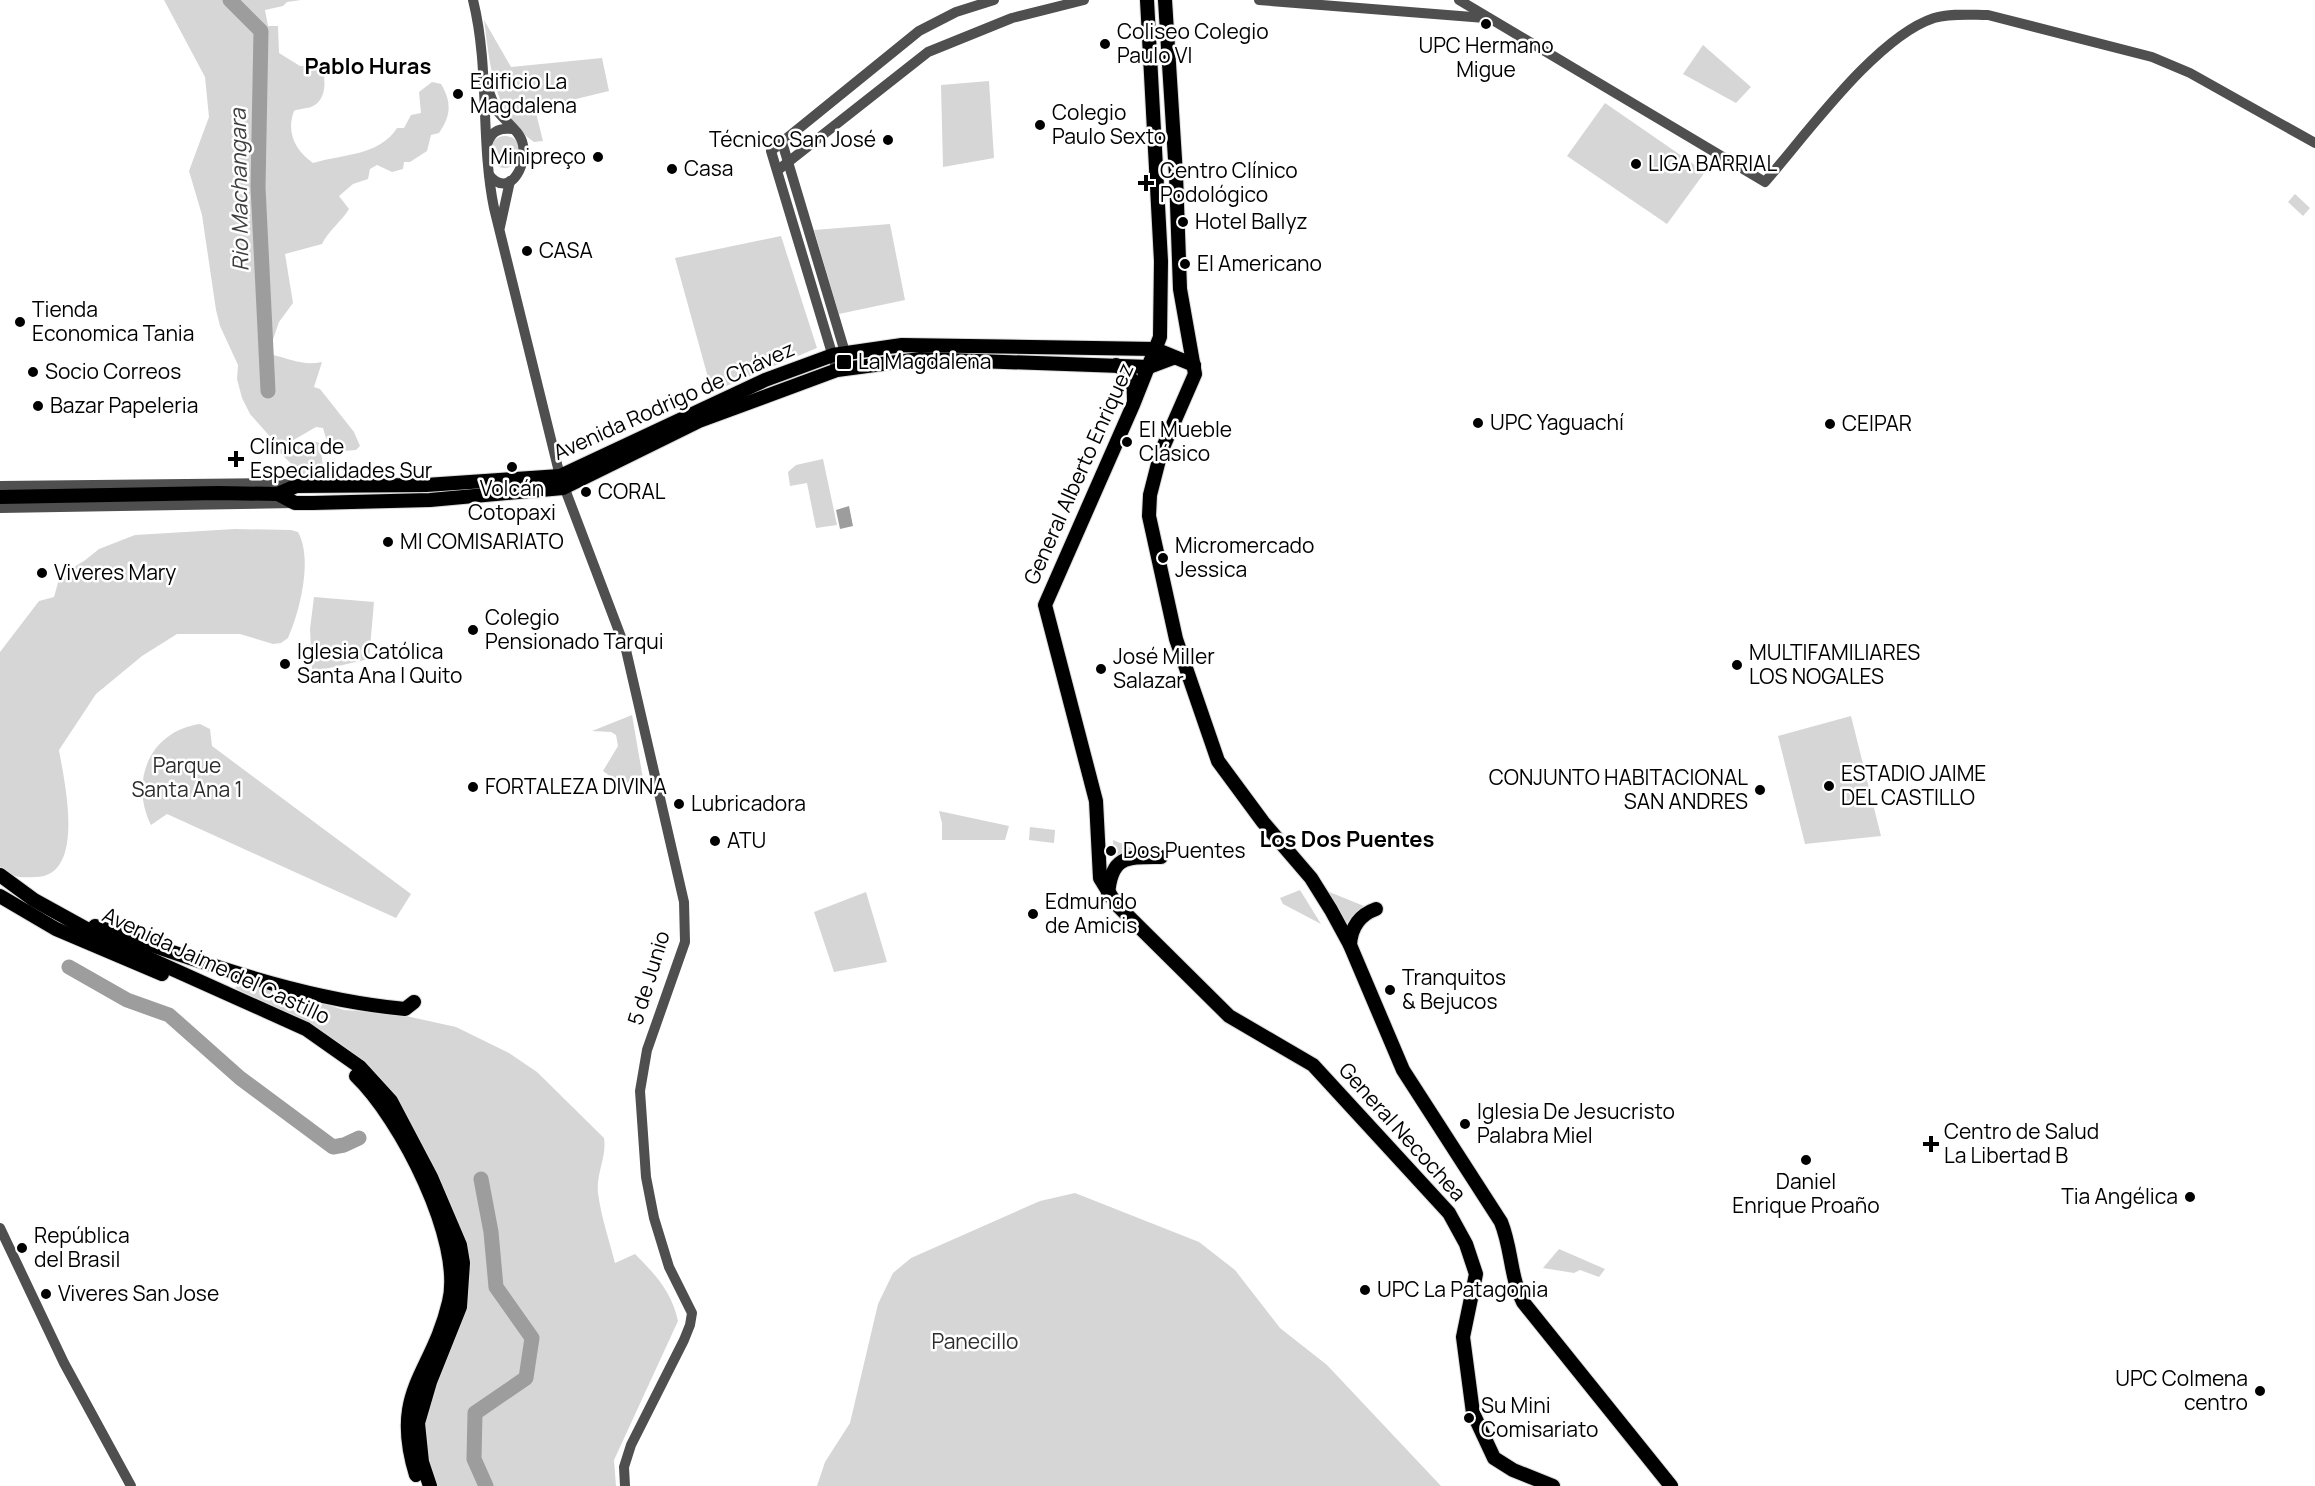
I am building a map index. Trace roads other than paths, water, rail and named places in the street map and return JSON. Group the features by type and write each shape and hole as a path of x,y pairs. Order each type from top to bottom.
{"main road":[{"name":"General Alberto Enriquez","path":"1108,895 1100,878 1098,865 1096,801 1045,605 1149,367 1161,324 1161,261 1147,0"},
{"path":"1165,0 1176,175 1180,289 1194,365 1194,382 1161,452 1150,495 1149,516 1176,639 1223,770 1263,822 1311,878 1350,945 1403,1070 1501,1222 1506,1236 1514,1280 1523,1302 1671,1486"},
{"name":"Avenida Rodrigo de Chávez","path":"0,497 278,494 296,486 561,482 695,411 765,380 840,354 913,344 1155,349 1194,365"},
{"path":"883,348 887,364"},
{"name":"Avenida Rodrigo de Chávez","path":"278,494 295,503 430,500 561,482 768,393 843,370 920,359 1116,364 1149,367 1173,358"},
{"path":"1116,364 1127,370 1132,380 1133,405"},
{"path":"1108,895 1111,873 1122,860 1132,857 1161,857"},
{"name":"Avenida Jaime del Castillo","path":"0,875 21,892 101,937 306,1029 360,1067 391,1101 431,1177 460,1245 463,1263 460,1307 430,1382 418,1423 422,1462 430,1486"},
{"name":"General Necochea","path":"1108,895 1229,1016 1313,1065 1449,1213 1466,1244 1476,1274 1463,1336 1473,1413 1494,1458 1513,1470 1553,1486"},
{"name":"Avenida Jaime del Castillo","path":"0,896 56,929 217,997 293,1033 333,1057 353,1073 374,1096 401,1135 435,1208 451,1264 448,1305 417,1379 407,1416 411,1457 420,1486"},
{"path":"1350,945 1355,924 1368,912 1376,909"},
{"path":"66,917 260,981 352,1004 405,1009 414,1002"}],"street":[{"path":"473,0 483,77 489,175 502,184 510,182"},
{"path":"840,354 771,151 919,31 956,12 994,0"},
{"path":"778,171 935,48 1012,18 1084,0"},
{"path":"1259,0 1418,10 1491,19"},
{"path":"1459,0 1765,182 1885,47 1921,23 1936,17 1962,15 1988,15 2152,57 2190,73 2315,143"},
{"path":"483,77 496,109 523,145 522,169 510,182 500,227"},
{"path":"488,145 493,132 503,128 512,129"},
{"path":"782,142 843,370"},
{"name":"5 de Junio","path":"489,175 561,482 626,650 684,902 685,942 647,1050 640,1091 646,1177 654,1218 669,1267 692,1312 684,1340 631,1445 624,1467 625,1486"},
{"name":"Avenida Rodrigo de Chávez","path":"0,486 278,483 296,486"},
{"name":"Avenida Rodrigo de Chávez","path":"0,508 295,503"},
{"path":"0,1228 64,1363 131,1486"}],"waterway":[{"name":"Rio Machangara","path":"230,0 261,31 258,187 268,391"},
{"path":"69,967 127,1000 169,1015 240,1078 333,1147 359,1138"},
{"name":"Rio Machangara","path":"481,1179 491,1232 496,1287 532,1338 526,1378 475,1413 474,1459 486,1486"}],"place":[{"name":"UPC Hermano Migue","path":"1486,24"},
{"name":"Coliseo Colegio Paulo VI","path":"1105,44"},
{"name":"Edificio La Magdalena","path":"458,94"},
{"name":"Colegio Paulo Sexto","path":"1040,125"},
{"name":"Técnico San José","path":"888,140"},
{"name":"Minipreço","path":"598,157"},
{"name":"LIGA BARRIAL","path":"1636,164"},
{"name":"Casa","path":"672,169"},
{"name":"Centro Clínico Podológico","path":"1146,183"},
{"name":"Hotel Ballyz","path":"1183,222"},
{"name":"CASA","path":"527,251"},
{"name":"El Americano","path":"1185,264"},
{"name":"Tienda Economica Tania","path":"20,322"},
{"name":"La Magdalena","path":"844,362"},
{"name":"Socio Correos","path":"33,372"},
{"name":"Bazar Papeleria","path":"38,406"},
{"name":"UPC Yaguachí","path":"1478,423"},
{"name":"CEIPAR","path":"1830,424"},
{"name":"El Mueble Clásico","path":"1127,442"},
{"name":"Clínica de Especialidades Sur","path":"236,459"},
{"name":"Volcán Cotopaxi","path":"512,467"},
{"name":"CORAL","path":"586,492"},
{"name":"MI COMISARIATO","path":"388,542"},
{"name":"Micromercado Jessica","path":"1163,558"},
{"name":"Viveres Mary","path":"42,573"},
{"name":"Colegio Pensionado Tarqui","path":"473,630"},
{"name":"Iglesia Católica Santa Ana | Quito","path":"285,664"},
{"name":"MULTIFAMILIARES LOS NOGALES","path":"1737,665"},
{"name":"José Miller Salazar","path":"1101,669"},
{"name":"ESTADIO JAIME DEL CASTILLO","path":"1829,786"},
{"name":"FORTALEZA DIVINA","path":"473,787"},
{"name":"CONJUNTO HABITACIONAL SAN ANDRES","path":"1760,790"},
{"name":"Lubricadora","path":"679,804"},
{"name":"ATU","path":"715,841"},
{"name":"Dos Puentes","path":"1111,851"},
{"name":"Edmundo de Amicis","path":"1033,914"},
{"name":"Tranquitos & Bejucos","path":"1390,990"},
{"name":"Iglesia De Jesucristo Palabra Miel","path":"1465,1124"},
{"name":"Centro de Salud La Libertad B","path":"1931,1144"},
{"name":"Daniel Enrique Proaño","path":"1806,1160"},
{"name":"Tia Angélica","path":"2190,1197"},
{"name":"República del Brasil","path":"22,1248"},
{"name":"UPC La Patagonia","path":"1365,1290"},
{"name":"Viveres San Jose","path":"46,1294"},
{"name":"UPC Colmena centro","path":"2260,1391"},
{"name":"Su Mini Comisariato","path":"1469,1418"}],"district":[{"name":"Pablo Huras","path":"368,66"},
{"name":"Los Dos Puentes","path":"1347,839"}],"park label":[{"name":"Parque Santa Ana 1","path":"187,778"},
{"name":"Panecillo","path":"975,1342"}]}
